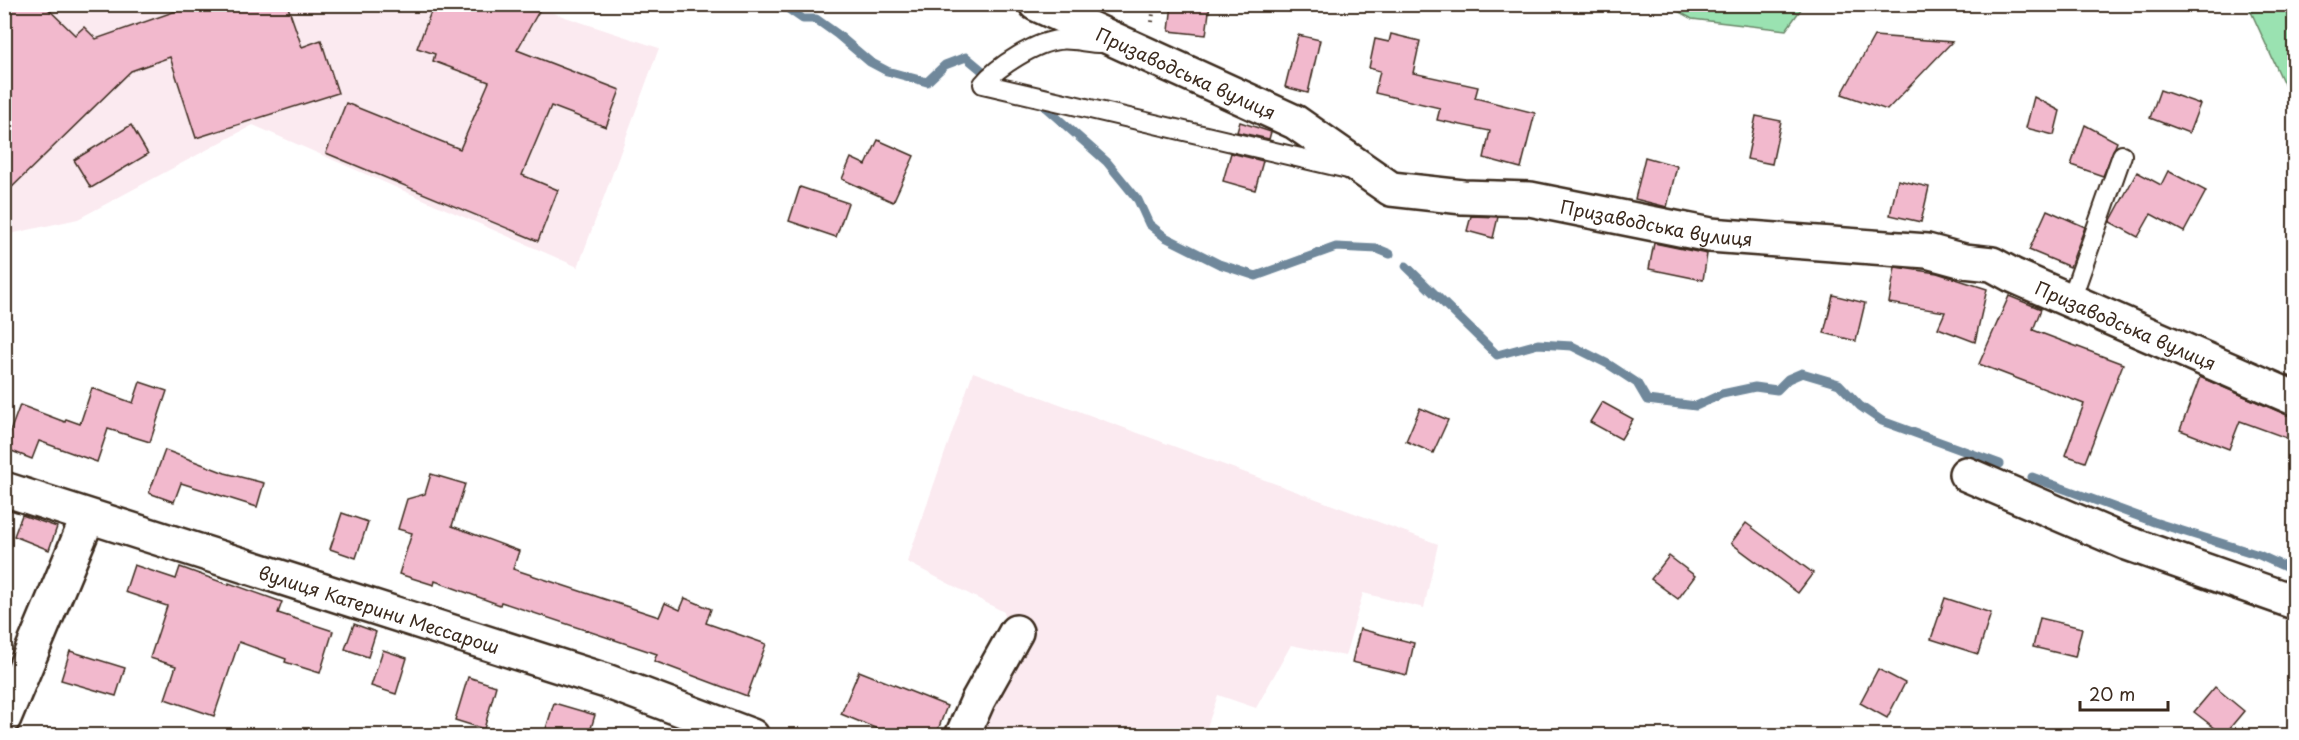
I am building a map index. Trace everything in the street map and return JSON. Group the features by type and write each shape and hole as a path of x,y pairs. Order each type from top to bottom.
{"street":[{"name":"Призаводська вулиця","path":"1036,4 1295,122 1391,189 1463,197 1530,199 1710,235 1927,251 1964,261 1992,264 2012,275 2295,398"},
{"path":"1966,474 2127,543 2295,603"},
{"name":"вулиця Катерини Мессарош","path":"4,489 606,681 752,735"},
{"path":"5,712 88,517"},
{"path":"962,735 978,700 1016,632"}],"lane":[{"path":"1119,43 1059,40 1025,52 988,78 1371,174"},
{"path":"2071,300 2122,155"}],"shaded area":[{"path":"4,5 536,5 541,9 659,48 578,267 253,125 78,219 5,235"},
{"path":"973,372 1438,544 1424,608 1363,593 1345,656 1291,645 1256,708 1218,695 1204,736 973,735 1011,654 1004,612 907,562"}],"green space":[{"path":"1667,5 1804,5 1786,30 1692,19"},
{"path":"2248,5 2294,5 2294,106"}],"building":[{"path":"4,4 43,4 75,35 84,27 96,39 196,4 287,4 302,47 321,40 338,93 196,138 170,57 131,71 4,195"},
{"path":"434,4 543,4 517,50 620,90 606,127 551,106 522,175 558,190 538,241 326,153 346,103 460,149 489,82 433,61 435,54 417,48"},
{"path":"1172,4 1210,4 1206,35 1169,31"},
{"path":"1391,34 1420,41 1413,73 1478,87 1475,98 1535,113 1521,168 1484,158 1490,131 1437,120 1440,108 1375,93 1380,71 1369,68 1375,39 1389,42"},
{"path":"1298,35 1320,40 1308,93 1285,87"},
{"path":"1874,36 1952,42 1887,110 1842,94"},
{"path":"2160,90 2200,104 2189,133 2150,118"},
{"path":"2034,97 2060,111 2054,135 2026,128"},
{"path":"1756,116 1781,121 1772,164 1747,159"},
{"path":"1240,122 1271,132 1269,139 1237,132"},
{"path":"131,125 148,154 91,188 74,160"},
{"path":"2085,125 2117,142 2103,176 2071,165"},
{"path":"878,140 914,156 893,202 842,179 851,158 866,165"},
{"path":"1231,153 1263,161 1255,190 1223,181"},
{"path":"1645,157 1677,166 1667,207 1635,199"},
{"path":"2168,171 2206,191 2184,232 2151,214 2138,237 2110,222 2137,172 2161,185"},
{"path":"1898,180 1929,187 1921,222 1890,215"},
{"path":"800,187 848,203 836,237 789,221"},
{"path":"2047,210 2085,227 2070,267 2029,250"},
{"path":"1471,216 1498,217 1493,238 1467,231"},
{"path":"1654,243 1707,254 1703,280 1649,269"},
{"path":"1895,267 1937,273 1987,289 1975,342 1938,328 1945,312 1889,303"},
{"path":"1833,295 1865,303 1856,341 1824,333"},
{"path":"2009,296 2041,309 2033,330 2123,364 2085,462 2065,455 2084,404 1979,364"},
{"path":"2200,377 2287,415 2295,416 2295,441 2240,421 2229,449 2180,430"},
{"path":"140,382 167,391 150,442 108,429 97,462 39,441 32,459 4,448 20,405 65,422 66,419 80,424 92,388 133,403"},
{"path":"1602,402 1633,419 1621,439 1590,422"},
{"path":"1420,408 1448,420 1433,453 1406,441"},
{"path":"165,450 225,473 264,483 257,507 181,483 174,502 149,493"},
{"path":"431,474 465,484 452,526 519,551 513,569 659,617 665,603 680,610 685,598 711,609 706,623 766,644 747,696 654,661 657,654 501,602 500,605 435,581 434,585 399,574 412,533 398,529 407,499 425,494"},
{"path":"342,513 368,522 356,558 330,549"},
{"path":"22,515 57,527 49,550 14,536"},
{"path":"1746,523 1813,573 1798,593 1731,543"},
{"path":"1669,556 1695,576 1678,599 1651,579"},
{"path":"134,565 176,579 180,567 229,585 229,583 282,602 278,613 333,631 320,673 285,662 286,659 239,642 214,716 165,699 176,666 150,658 167,606 125,592"},
{"path":"1945,598 1991,613 1978,654 1931,639"},
{"path":"2040,618 2082,628 2075,657 2033,647"},
{"path":"354,624 376,632 368,657 345,649"},
{"path":"1360,629 1414,643 1407,675 1352,662"},
{"path":"383,650 407,658 396,694 371,686"},
{"path":"70,651 125,668 116,696 61,680"},
{"path":"1878,669 1905,683 1887,718 1860,703"},
{"path":"859,671 947,706 936,735 892,735 841,714"},
{"path":"468,677 496,686 484,729 455,720"},
{"path":"2215,687 2244,711 2224,735 2194,712"},
{"path":"554,703 595,715 589,735 544,735"}],"waterway":[{"path":"752,4 787,8 803,19 816,19 870,62 887,71 927,82 945,65 966,57 991,78"},
{"path":"1037,100 1107,162 1138,200 1149,224 1165,237 1219,264 1256,276 1336,247 1378,249 1390,254"},
{"path":"1406,266 1497,355 1538,344 1572,346 1608,364 1637,383 1647,400 1696,406 1722,394 1755,387 1777,390 1788,379 1802,373 1839,384 1860,406 1882,421 2000,464"},
{"path":"2032,477 2154,522 2259,555 2294,571"}]}
